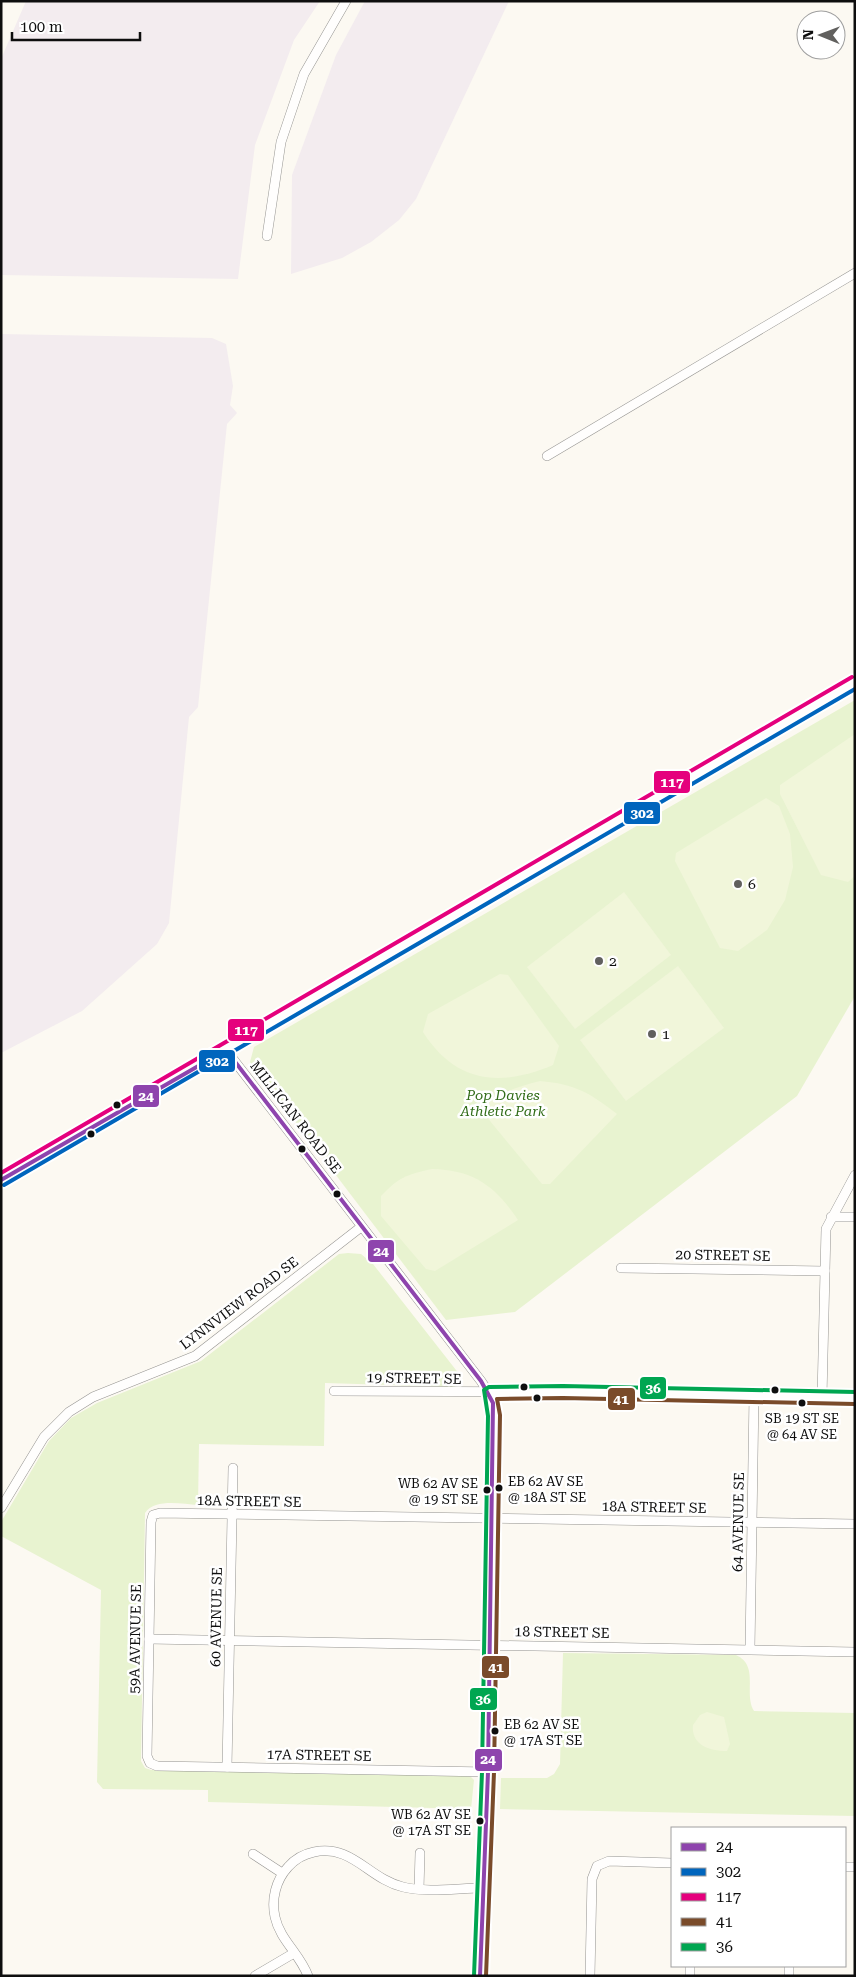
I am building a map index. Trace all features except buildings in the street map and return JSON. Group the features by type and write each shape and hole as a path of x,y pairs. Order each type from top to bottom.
{"street":[{"path":"267,236 281,142 304,74 346,1"},
{"path":"547,456 855,273"},
{"path":"1,1180 855,682"},
{"name":"MILLICAN ROAD SE","path":"226,1050 489,1393"},
{"path":"822,1397 826,1229 855,1175"},
{"path":"831,1217 855,1218"},
{"name":"LYNNVIEW ROAD SE","path":"1,1508 44,1437 69,1412 93,1397 195,1356 361,1227"},
{"name":"20 STREET SE","path":"621,1268 825,1271"},
{"name":"19 STREET SE","path":"334,1391 754,1395 855,1398"},
{"path":"480,1976 488,1772 494,1415 489,1393"},
{"name":"64 AVENUE SE","path":"750,1649 754,1395"},
{"name":"60 AVENUE SE","path":"227,1767 233,1468"},
{"name":"18A STREET SE","path":"153,1515 160,1513 855,1524"},
{"name":"59A AVENUE SE","path":"150,1762 147,1756 151,1522 153,1515"},
{"name":"18 STREET SE","path":"149,1639 855,1652"},
{"name":"17A STREET SE","path":"150,1762 157,1766 488,1772"},
{"path":"308,1976 304,1964 294,1953 278,1928 275,1916 275,1894 282,1873 293,1861 308,1853 332,1850 354,1860 389,1883 419,1889 483,1888"},
{"path":"419,1889 420,1853"},
{"path":"253,1854 282,1873"},
{"path":"590,1976 592,1879 597,1866 609,1861 671,1864"},
{"path":"255,1976 294,1953"}],"shaded area":[{"path":"26,1 320,1 294,40 255,145 238,279 1,275 1,59"},
{"path":"365,1 509,1 416,199 399,220 371,242 342,258 291,274 292,175 336,55"},
{"path":"1,334 212,338 226,344 233,386 230,405 237,413 227,424 198,707 189,717 169,923 157,944 82,1011 1,1053"}],"green space":[{"name":"Pop Davies Athletic Park","path":"855,700 855,996 797,1096 515,1312 446,1320 250,1062 254,1047"},
{"path":"855,734 855,876 848,882 821,875 780,794 780,785"},
{"name":"6","path":"766,798 779,806 790,834 793,867 785,900 767,930 738,951 720,948 675,861 676,853"},
{"name":"2","path":"624,892 671,955 575,1029 527,967"},
{"name":"1","path":"678,966 724,1028 626,1101 580,1040"},
{"path":"500,974 508,975 559,1046 553,1065 515,1076 498,1078 481,1076 465,1071 450,1062 436,1049 423,1032 428,1014"},
{"path":"540,1081 573,1087 590,1095 617,1114 550,1184 542,1184 481,1110 494,1099 508,1091"},
{"path":"432,1169 460,1173 482,1182 501,1198 518,1220 435,1271 426,1269 381,1216 381,1196 387,1190 404,1178"},
{"path":"339,1254 361,1254 373,1264 460,1375 455,1387 325,1383 324,1446 199,1444 198,1505 169,1503 155,1505 145,1513 141,1761 145,1768 151,1770 470,1776 474,1780 471,1809 208,1802 208,1790 103,1789 97,1782 101,1590 1,1536 1,1522 49,1441 71,1418 97,1403 201,1361"},
{"path":"563,1653 736,1655 747,1666 751,1704 754,1711 855,1713 855,1816 500,1809 501,1778 547,1778 554,1774 560,1764"},
{"path":"707,1712 724,1717 730,1744 727,1751 714,1750 702,1746 695,1738 693,1725 700,1715"}],"transit line":[{"name":"117","path":"1,1173 852,677"},
{"name":"302","path":"4,1185 855,689"},
{"name":"24","path":"226,1050 481,1381 493,1403 488,1772 480,1976"},
{"name":"24","path":"1,1180 226,1050"},
{"name":"36","path":"474,1976 482,1772 488,1416 484,1390 489,1387 563,1386 855,1392"},
{"name":"41","path":"486,1976 494,1772 500,1415 497,1399 563,1398 855,1404"}],"place":[{"name":"6","path":"738,884"},
{"name":"2","path":"599,961"},
{"name":"1","path":"652,1034"},
{"name":"SB 19 ST SE @ 64 AV SE","path":"802,1403"},
{"name":"EB 62 AV SE @ 18A ST SE","path":"499,1488"},
{"name":"WB 62 AV SE @ 19 ST SE","path":"487,1490"},
{"name":"EB 62 AV SE @ 17A ST SE","path":"495,1731"},
{"name":"WB 62 AV SE @ 17A ST SE","path":"480,1821"}]}
